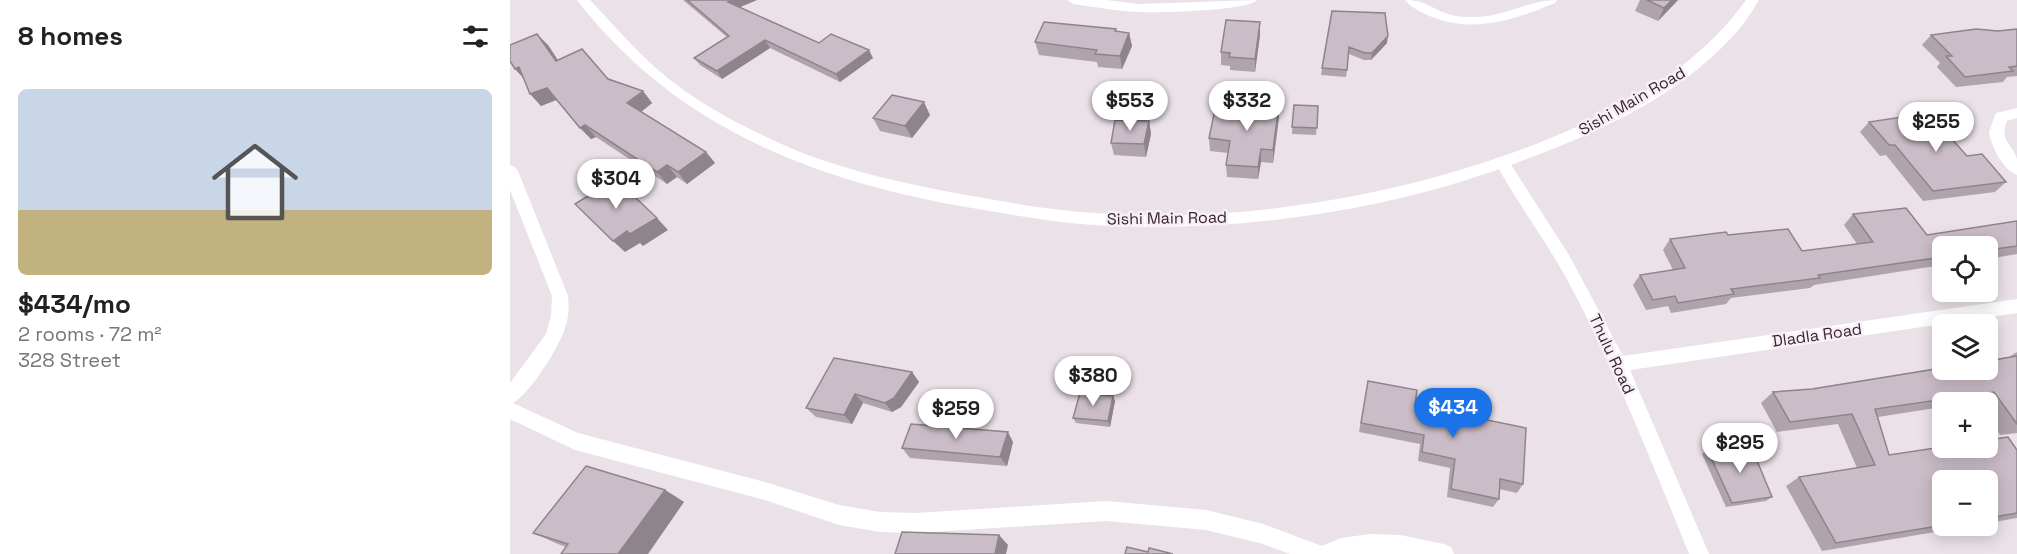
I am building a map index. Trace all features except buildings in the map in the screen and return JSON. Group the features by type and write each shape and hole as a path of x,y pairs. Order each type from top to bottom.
{"street":[{"name":"Sishi Main Road","path":"583,0 663,81 712,115 774,146 841,172 931,195 1042,214 1110,220 1213,219 1298,211 1405,193 1503,164 1591,128 1685,73 1728,34 1753,0"},
{"path":"1073,0 1139,8 1220,5 1251,0"},
{"path":"1411,0 1442,17 1470,24 1511,16 1551,0"},
{"path":"2017,113 2001,117 1995,128 1997,143 2017,169"},
{"name":"Thulu Road","path":"1503,164 1563,258 1618,364 1699,554"},
{"path":"510,171 560,296 561,316 552,337 530,373 510,396"},
{"name":"Dladla Road","path":"1618,364 2017,306"},
{"path":"510,410 574,441 765,491 838,515 880,522 916,523 1106,512 1152,514 1206,520 1263,534 1318,554"},
{"path":"1327,554 1343,546 1399,544 1444,554"}]}
